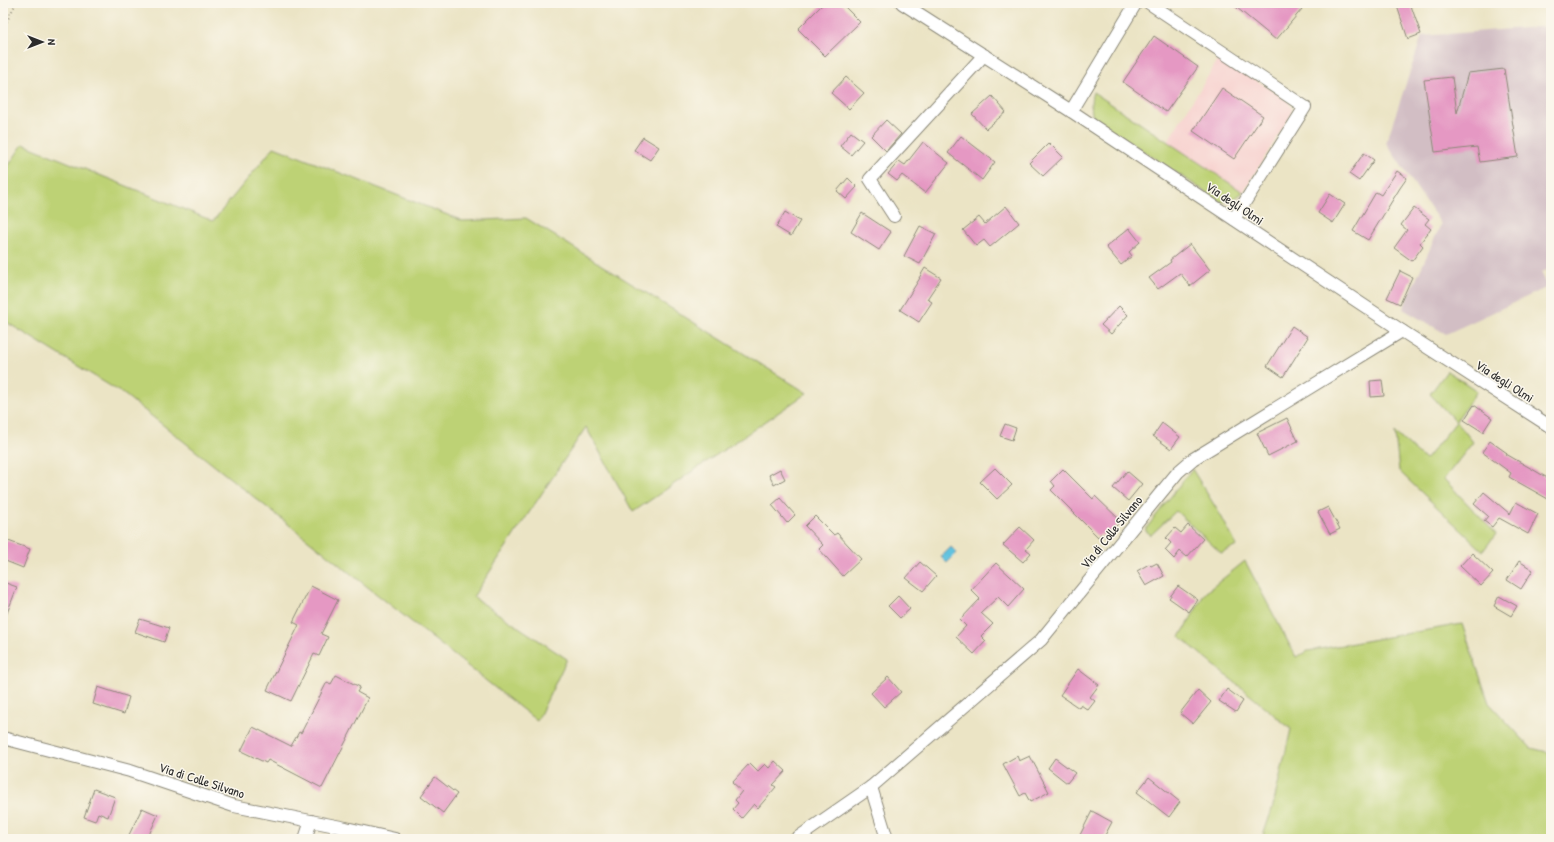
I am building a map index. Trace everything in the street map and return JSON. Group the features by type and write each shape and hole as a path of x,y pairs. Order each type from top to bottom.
{"street":[{"name":"Via degli Olmi","path":"902,3 1071,111 1402,331 1551,426"},
{"path":"1071,111 1136,3"},
{"path":"1149,3 1306,107 1234,219"},
{"path":"894,216 870,179 984,55"},
{"name":"Via di Colle Silvano","path":"796,839 871,787 1041,640 1178,472 1193,458 1402,331"},
{"name":"Via di Colle Silvano","path":"3,738 130,771 234,806 395,839"},
{"path":"871,787 886,839"},
{"path":"306,839 311,821"}],"path":[{"path":"3,30 16,3"}],"shaded area":[{"path":"1551,26 1551,102 1547,103 1549,117 1551,117 1551,269 1541,272 1548,287 1446,334 1403,309 1441,224 1386,143 1422,36"},
{"path":"1220,57 1288,101 1292,109 1291,115 1243,192 1167,142"}],"green space":[{"path":"1093,92 1243,192 1233,199 1221,202 1093,118 1091,99"},
{"path":"23,144 213,221 274,147 463,221 526,218 807,393 633,512 586,427 473,597 567,659 537,721 125,395 3,320 3,174"},
{"path":"1447,371 1477,391 1456,421 1473,442 1444,479 1496,534 1483,551 1399,471 1395,433 1425,460 1456,422 1430,394"},
{"path":"1192,469 1221,516 1237,546 1221,553 1176,511 1151,535 1145,530"},
{"path":"1245,561 1296,657 1308,651 1462,624 1489,703 1531,748 1551,753 1551,839 1262,839 1273,806 1291,729 1180,637 1205,593"}],"water":[{"path":"951,547 957,553 947,563 941,557"}],"building":[{"path":"824,3 841,3 860,22 825,56 798,29"},
{"path":"1231,3 1294,3 1302,9 1276,40"},
{"path":"1396,3 1410,3 1421,34 1408,39"},
{"path":"1154,36 1198,67 1166,112 1123,82"},
{"path":"1504,69 1518,157 1480,162 1477,147 1435,152 1424,80 1452,77 1457,113 1468,73"},
{"path":"846,77 864,93 849,109 831,93"},
{"path":"1222,88 1263,116 1234,159 1193,131"},
{"path":"992,96 1006,112 986,129 972,114"},
{"path":"886,120 901,134 886,151 871,136"},
{"path":"851,132 863,141 851,155 840,146"},
{"path":"961,136 995,162 982,180 948,153"},
{"path":"643,137 659,147 650,160 634,150"},
{"path":"923,142 949,163 925,193 902,175 897,181 888,174 899,161 905,165"},
{"path":"1049,143 1063,157 1043,176 1029,163"},
{"path":"1364,153 1374,160 1359,181 1349,174"},
{"path":"1397,171 1407,178 1368,240 1353,231 1376,192 1381,195"},
{"path":"848,178 857,187 846,199 837,191"},
{"path":"1330,194 1345,204 1333,223 1318,213"},
{"path":"1006,206 1019,223 990,247 984,240 976,246 963,230 979,217 985,224"},
{"path":"1414,208 1429,219 1425,224 1431,229 1420,243 1423,246 1412,261 1394,248 1407,230 1401,225"},
{"path":"785,212 800,221 791,236 776,227"},
{"path":"862,213 891,232 879,250 851,232"},
{"path":"920,226 936,234 920,264 904,256"},
{"path":"1129,228 1140,242 1129,252 1132,256 1121,265 1106,247"},
{"path":"1190,244 1210,270 1190,286 1180,273 1158,289 1149,278 1171,262 1170,260"},
{"path":"925,268 941,278 927,299 932,302 919,322 900,310"},
{"path":"1400,271 1412,277 1400,304 1387,298"},
{"path":"1119,306 1128,315 1111,334 1101,325"},
{"path":"1292,326 1308,337 1283,377 1267,366"},
{"path":"1382,380 1384,396 1371,397 1370,381"},
{"path":"1474,405 1492,418 1483,432 1464,420"},
{"path":"1287,418 1298,441 1268,456 1257,433"},
{"path":"1162,423 1180,437 1171,449 1153,436"},
{"path":"1005,424 1016,428 1012,440 1000,436"},
{"path":"1490,441 1507,453 1506,454 1551,480 1551,494 1548,499 1509,477 1511,473 1482,452"},
{"path":"995,468 1012,485 997,499 980,482"},
{"path":"780,469 785,479 774,485 769,475"},
{"path":"1063,469 1093,499 1095,496 1121,521 1105,537 1101,534 1098,537 1051,490 1055,486 1051,481"},
{"path":"1127,471 1142,484 1128,501 1113,488"},
{"path":"1484,492 1510,514 1516,502 1538,514 1528,534 1499,518 1492,527 1484,521 1488,516 1474,504"},
{"path":"780,498 795,515 787,523 772,505"},
{"path":"1328,507 1340,529 1330,534 1318,512"},
{"path":"815,516 834,535 837,533 861,559 843,576 819,549 823,545 805,526"},
{"path":"1188,525 1203,539 1187,557 1180,551 1174,559 1165,550 1171,543 1166,538 1175,528 1181,533"},
{"path":"1020,527 1034,540 1026,549 1031,553 1023,562 1003,545"},
{"path":"3,539 30,549 23,568 3,560"},
{"path":"1472,553 1493,573 1481,586 1460,566"},
{"path":"1519,561 1533,570 1521,589 1507,580"},
{"path":"920,562 936,576 923,591 906,578"},
{"path":"996,563 1024,589 1008,607 998,597 981,613 993,624 981,636 986,641 974,654 956,637 966,626 960,620 980,599 971,590"},
{"path":"1157,563 1164,576 1146,586 1137,571 1149,564 1151,566"},
{"path":"3,582 17,587 4,621 3,620"},
{"path":"311,586 338,600 321,634 328,637 319,656 314,654 291,701 267,690 299,625 293,622"},
{"path":"1178,586 1198,600 1189,612 1169,598"},
{"path":"898,596 910,609 900,618 888,606"},
{"path":"1499,596 1517,606 1511,616 1494,606"},
{"path":"140,619 169,628 164,642 135,632"},
{"path":"1078,669 1099,685 1090,697 1095,701 1088,710 1081,705 1079,708 1060,695"},
{"path":"336,675 360,687 357,692 368,698 322,788 268,760 266,763 241,751 253,727 291,746 299,732 301,733 327,682 331,684"},
{"path":"888,677 901,692 884,707 871,693"},
{"path":"98,687 129,697 124,714 93,704"},
{"path":"1227,689 1243,701 1236,712 1219,701"},
{"path":"1198,690 1211,702 1193,724 1180,713"},
{"path":"1017,756 1019,761 1030,756 1049,792 1030,802 1025,793 1020,796 1003,764"},
{"path":"1055,758 1075,773 1067,783 1048,768"},
{"path":"775,761 786,771 773,785 776,787 758,808 754,804 742,818 733,809 738,803 735,800 742,791 732,782 750,763 758,771 765,764 769,768"},
{"path":"435,777 457,794 443,813 421,796"},
{"path":"1149,777 1180,802 1169,817 1137,792"},
{"path":"94,789 115,797 108,817 98,813 95,821 84,817"},
{"path":"142,808 158,815 147,839 127,839"},
{"path":"1092,811 1112,822 1103,839 1078,839"}]}
